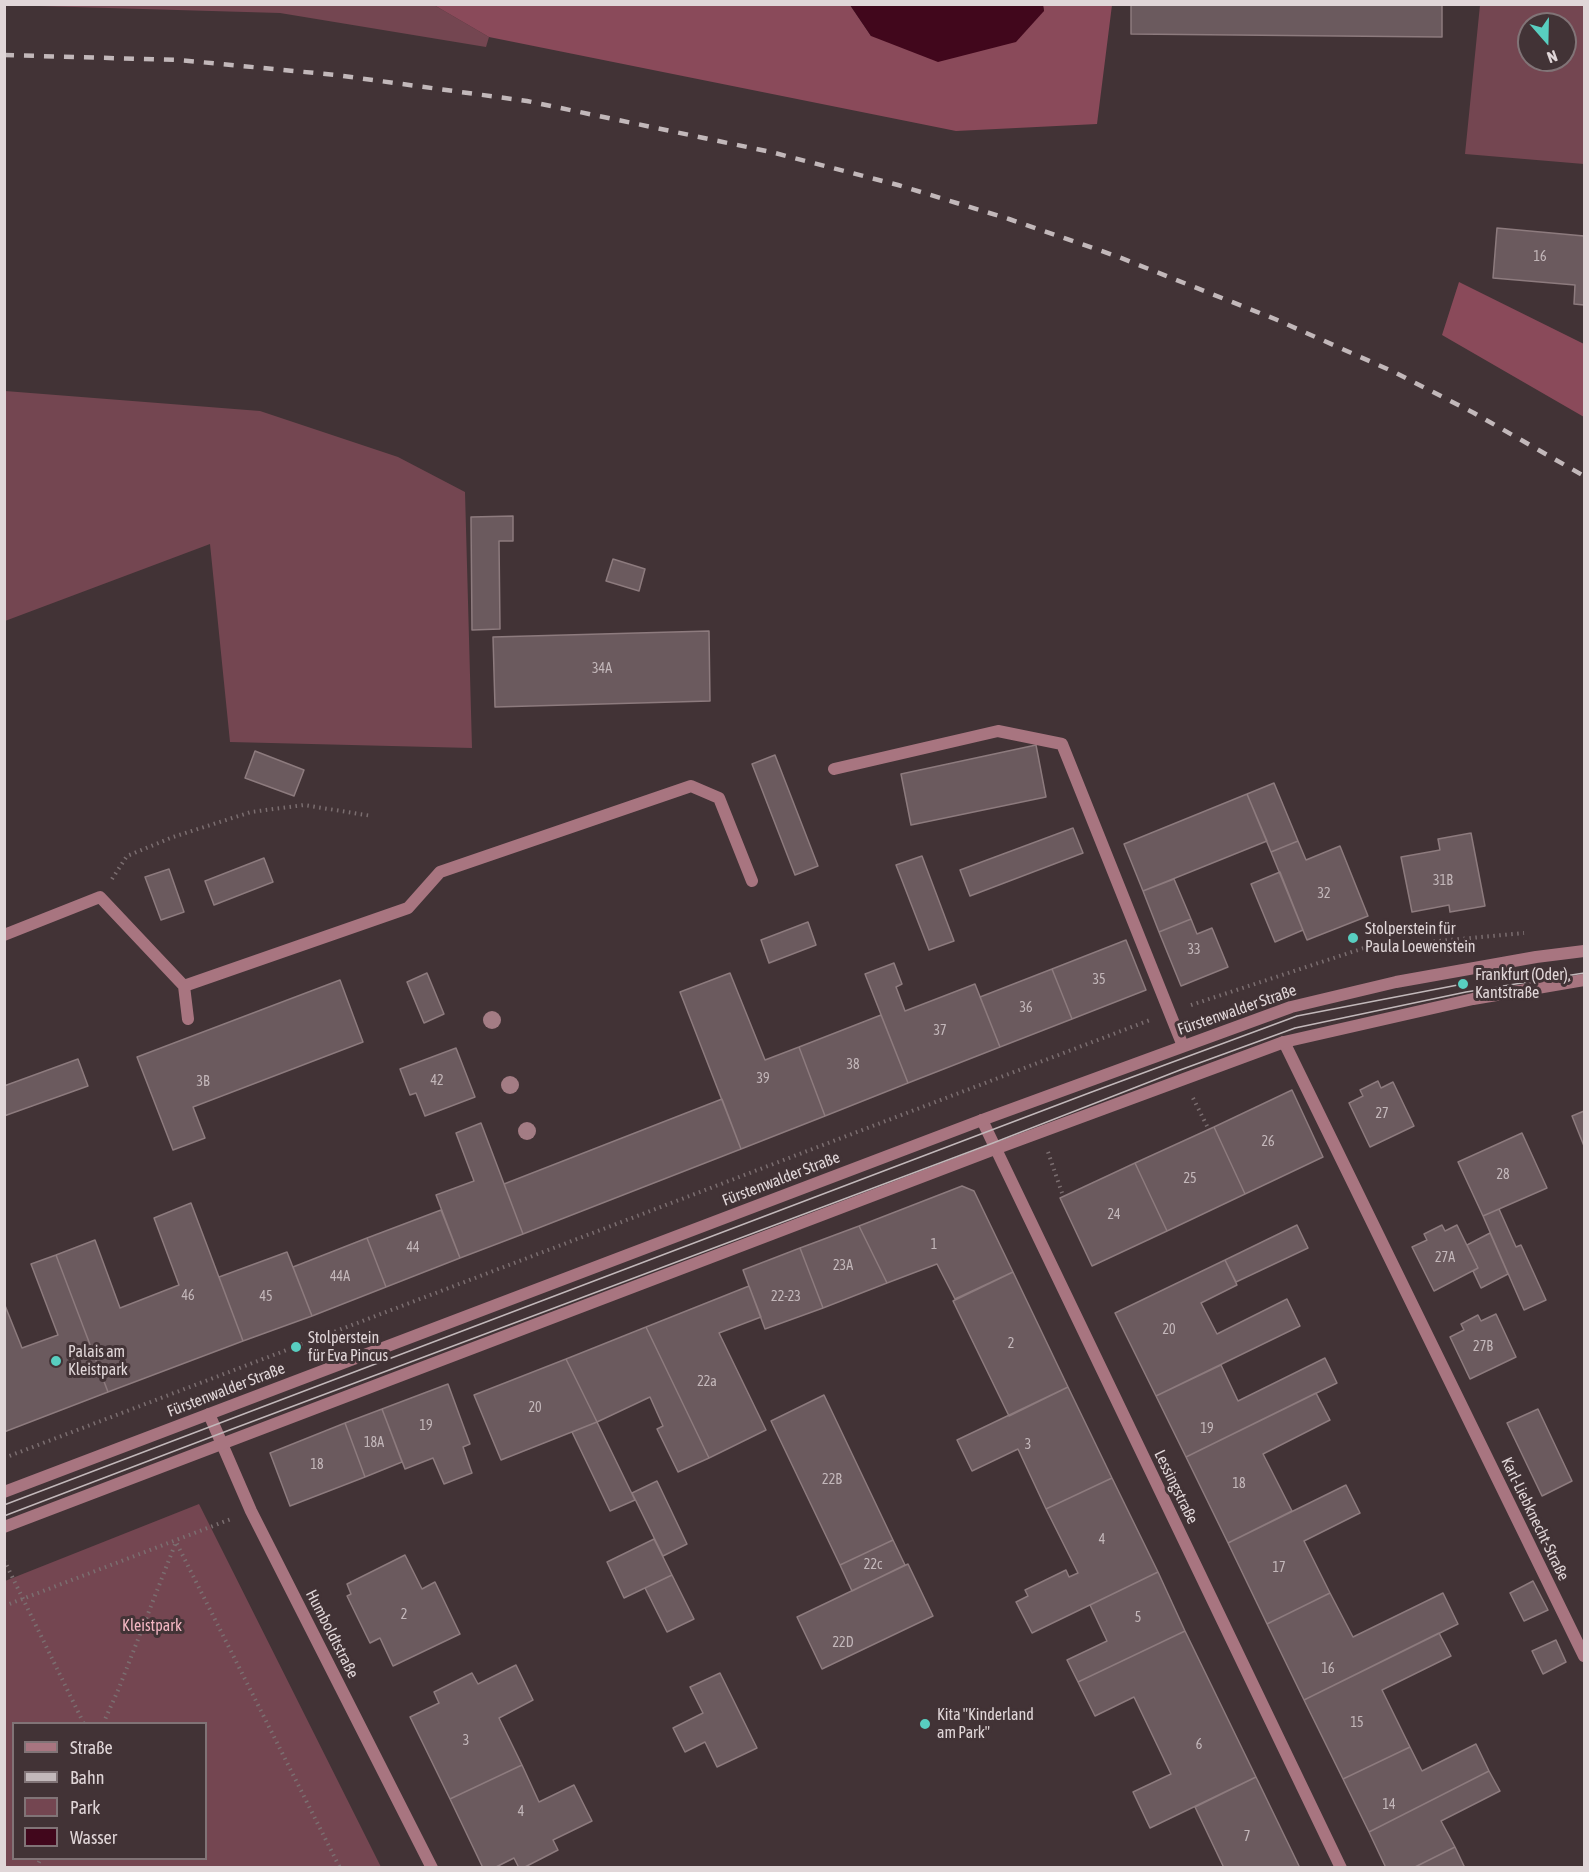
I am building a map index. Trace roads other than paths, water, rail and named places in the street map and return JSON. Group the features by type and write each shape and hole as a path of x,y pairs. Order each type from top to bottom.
{"street":[{"path":"834,769 998,731 1062,744 1183,1046"},
{"path":"184,986 408,908 440,872 691,786 719,798 752,880"},
{"path":"4,935 100,897 184,986 188,1019"},
{"name":"Fürstenwalder Straße","path":"4,1492 982,1120 1302,1004 1396,982 1536,957 1584,951"},
{"path":"4,1527 1040,1132 1284,1042 1473,999 1584,980"},
{"name":"Karl-Liebknecht-Straße","path":"1284,1042 1584,1656"},
{"name":"Lessingstraße","path":"982,1120 1341,1868"},
{"name":"Humboldtstraße","path":"209,1414 251,1511 432,1868"}],"water":[{"path":"850,5 1043,5 1044,11 1016,42 938,62 871,36"}],"tram line":[{"path":"4,1516 1295,1028 1466,992 1584,973"},
{"path":"4,1505 1297,1016 1463,984"}],"railway":[{"path":"4,55 179,60 336,75 527,101 771,152 898,185 1009,219 1116,256 1275,319 1394,372 1474,413 1584,476"}],"place":[{"name":"Stolperstein für Paula Loewenstein","path":"1353,938"},
{"name":"Frankfurt (Oder), Kantstraße","path":"1463,984"},
{"name":"Stolperstein für Eva Pincus","path":"296,1347"},
{"name":"Palais am Kleistpark","path":"56,1361"},
{"name":"Kita \"Kinderland am Park\"","path":"925,1724"}],"park label":[{"name":"Kleistpark","path":"152,1626"}]}
